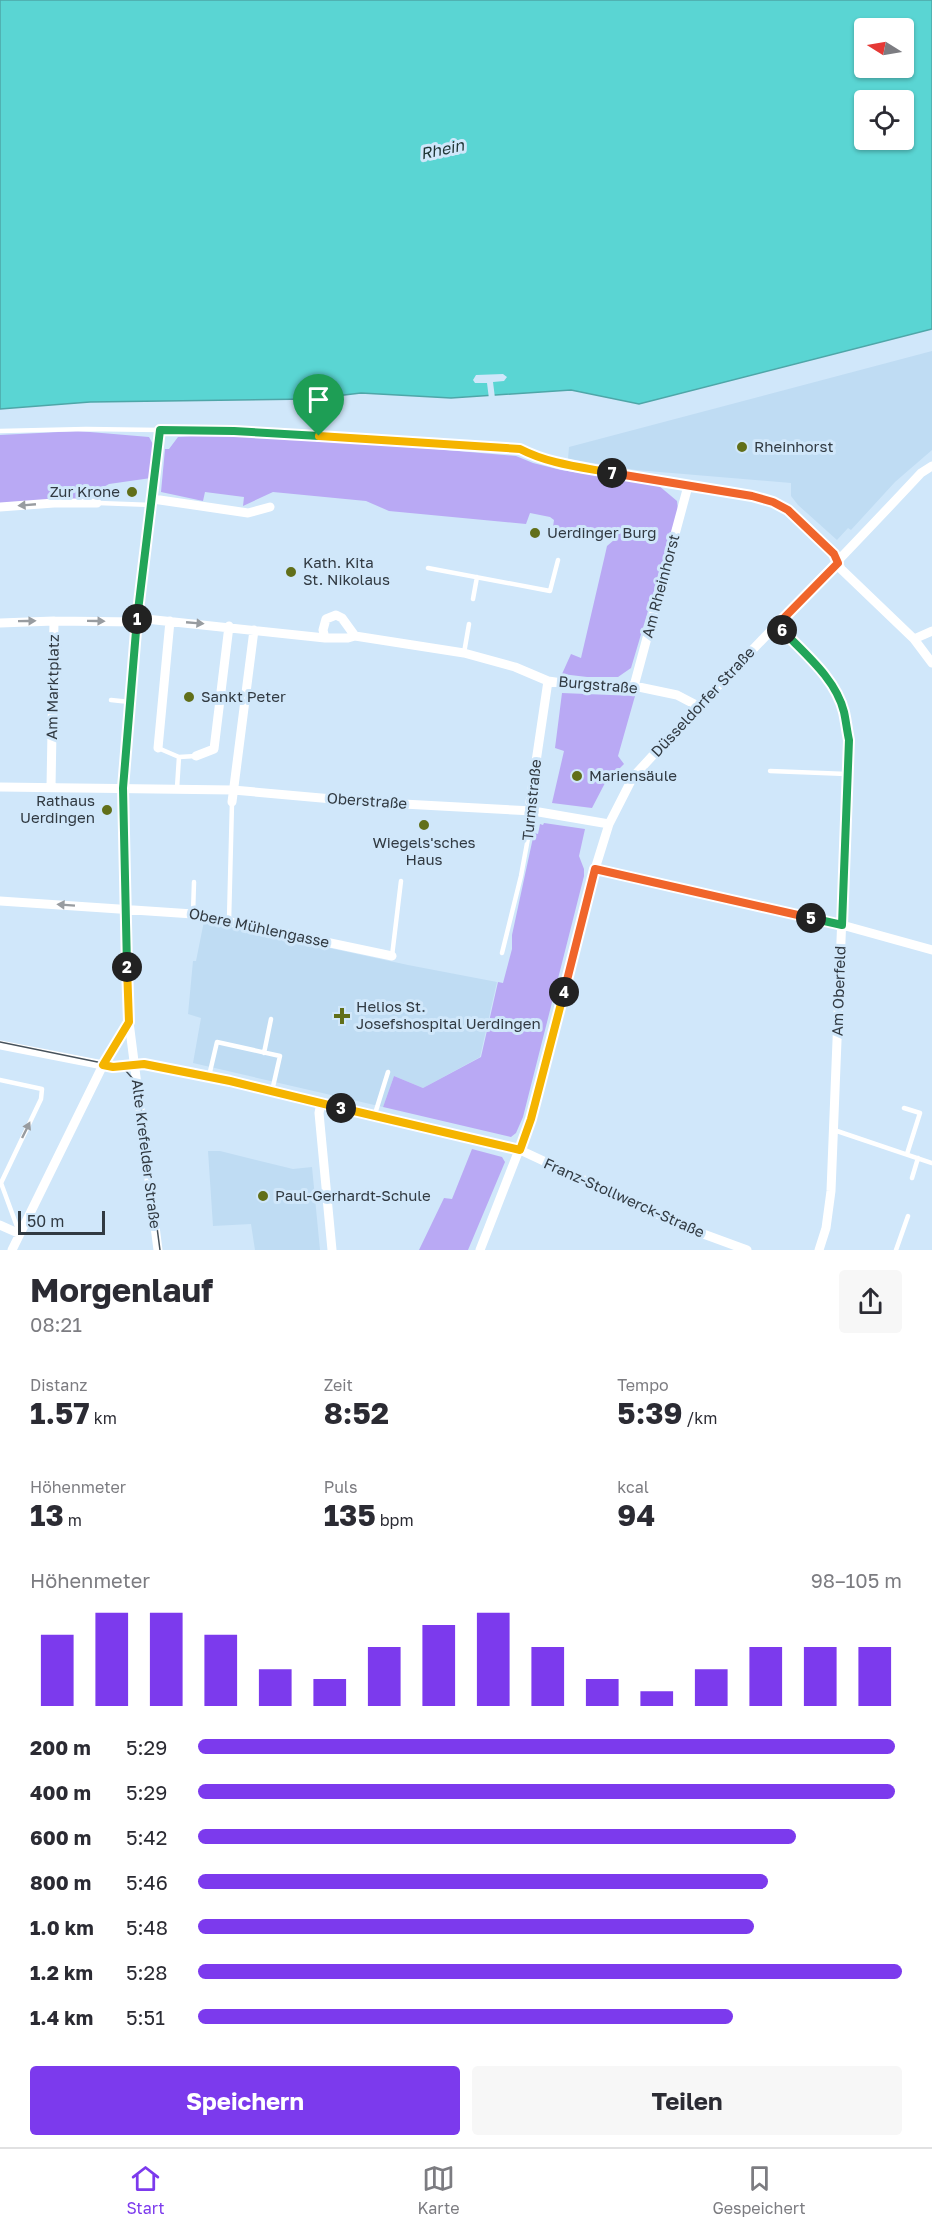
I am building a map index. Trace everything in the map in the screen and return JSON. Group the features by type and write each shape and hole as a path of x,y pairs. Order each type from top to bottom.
{"street":[{"path":"564,464 752,496 788,510 834,554 841,569 914,639 932,663"},
{"name":"Düsseldorfer Straße","path":"480,1250 531,1119 595,869 609,824 626,787 698,706 838,563 921,473 932,466"},
{"path":"123,788 137,622 156,471"},
{"name":"Am Rheinhorst","path":"634,686 688,486"},
{"path":"153,502 248,513 270,507"},
{"path":"0,507 97,503"},
{"path":"325,638 326,619 336,615 342,618 355,636"},
{"name":"Burgstraße","path":"137,622 146,619 229,626 325,638 355,636 464,653 515,667 549,681 584,686 634,686 677,695 698,706"},
{"path":"0,623 54,621"},
{"name":"Am Marktplatz","path":"51,787 54,621 137,622"},
{"path":"158,748 170,621"},
{"name":"Am Oberfeld","path":"777,625 819,668 834,688 844,710 849,740 831,1191 826,1228 819,1250"},
{"path":"196,756 214,749 229,626"},
{"path":"232,802 254,630"},
{"path":"914,639 932,631"},
{"name":"Turmstraße","path":"533,810 530,802 549,681"},
{"name":"Oberstraße","path":"0,787 233,790 366,802 533,810 609,824"},
{"name":"Alte Krefelder Straße","path":"123,788 124,909 129,1022 158,1250"},
{"path":"595,869 842,925 932,950"},
{"name":"Obere Mühlengasse","path":"0,901 193,914 392,956"},
{"name":"Franz-Stollwerck-Straße","path":"0,1045 113,1067 144,1064 209,1076 520,1150 729,1247 747,1250"},
{"path":"12,1250 103,1065"},
{"path":"321,1103 319,1113 332,1250"},
{"path":"0,1225 20,1234"}],"lane":[{"path":"0,431 86,429 234,431 520,449 534,456 564,464"},
{"path":"156,471 160,430"},
{"path":"97,503 153,502"},
{"path":"428,568 550,591 558,560"},
{"path":"473,599 477,577"},
{"path":"464,653 469,624"},
{"path":"111,700 129,702"},
{"path":"158,748 179,757 196,756"},
{"path":"177,789 179,757"},
{"path":"770,771 847,774"},
{"path":"229,921 232,802"},
{"name":"Turmstraße","path":"502,953 521,876 533,810"},
{"path":"392,956 401,881"},
{"path":"193,914 194,882"},
{"path":"264,1053 271,1019"},
{"path":"103,1065 129,1022"},
{"path":"209,1076 216,1042 280,1056 272,1091"},
{"path":"374,1117 388,1072"},
{"path":"0,1080 42,1089 41,1099 0,1182 20,1234"},
{"path":"904,1108 920,1113 907,1154"},
{"path":"834,1130 932,1163"},
{"path":"912,1178 918,1158"},
{"path":"896,1250 908,1216"}],"shaded area":[{"path":"932,351 932,450 895,482 851,530 848,528 837,540 798,505 791,496 791,483 636,470 568,459 569,447"},
{"path":"78,431 149,437 155,448 151,478 109,484 80,500 0,505 0,435"},
{"path":"219,434 307,438 516,456 561,470 658,485 677,501 678,510 631,668 618,677 562,674 571,654 581,658 607,546 614,540 605,530 598,536 553,527 554,520 550,517 530,513 526,524 389,511 366,501 273,492 243,506 244,497 205,492 203,501 161,492 165,449 169,449 178,437"},
{"path":"562,693 635,696 618,756 624,764 605,783 592,808 552,803 564,751 555,748"},
{"path":"540,824 585,829 579,856 584,876 523,1117 516,1133 511,1137 383,1107 394,1076 423,1088 481,1057 498,982 503,983 512,949 512,935 534,833 538,834"},
{"name":"Helios St. Josefshospital Uerdingen","path":"204,921 497,982 480,1057 423,1088 394,1076 383,1107 193,1063 201,1018 188,1014 193,961 196,961"},
{"path":"472,1149 502,1157 505,1162 468,1250 419,1250 444,1198 452,1199"},
{"name":"Paul-Gerhardt-Schule","path":"208,1151 220,1151 293,1169 312,1167 320,1250 255,1250 251,1224 213,1226"}],"water":[{"name":"Rhein","path":"0,0 932,0 932,329 639,404 571,390 451,398 361,393 310,399 90,402 0,409"}],"pier":[{"path":"503,374 507,377 504,381 493,382 495,398 489,399 487,383 475,383 473,380 476,375"}],"tram line":[{"path":"0,1042 117,1066 126,1071 134,1080 139,1092 160,1250"}],"place":[{"name":"Rheinhorst","path":"742,447"},
{"name":"Zur Krone","path":"132,492"},
{"name":"Uerdinger Burg","path":"535,533"},
{"name":"Kath. Kita St. Nikolaus","path":"291,572"},
{"name":"Sankt Peter","path":"189,697"},
{"name":"Mariensäule","path":"577,776"},
{"name":"Rathaus Uerdingen","path":"107,810"},
{"name":"Wiegels'sches Haus","path":"424,825"},
{"name":"Helios St. Josefshospital Uerdingen","path":"342,1016"},
{"name":"Paul-Gerhardt-Schule","path":"263,1196"}],"route":[{"path":"160,430 319,436 520,449 534,456 564,464 752,496 773,502 788,510 834,554 838,563 777,625 819,668 834,688 844,710 849,740 842,925 595,869 531,1119 520,1150 230,1081 144,1064 113,1067 103,1065 129,1022 124,909 123,788 137,622 160,430"}]}
